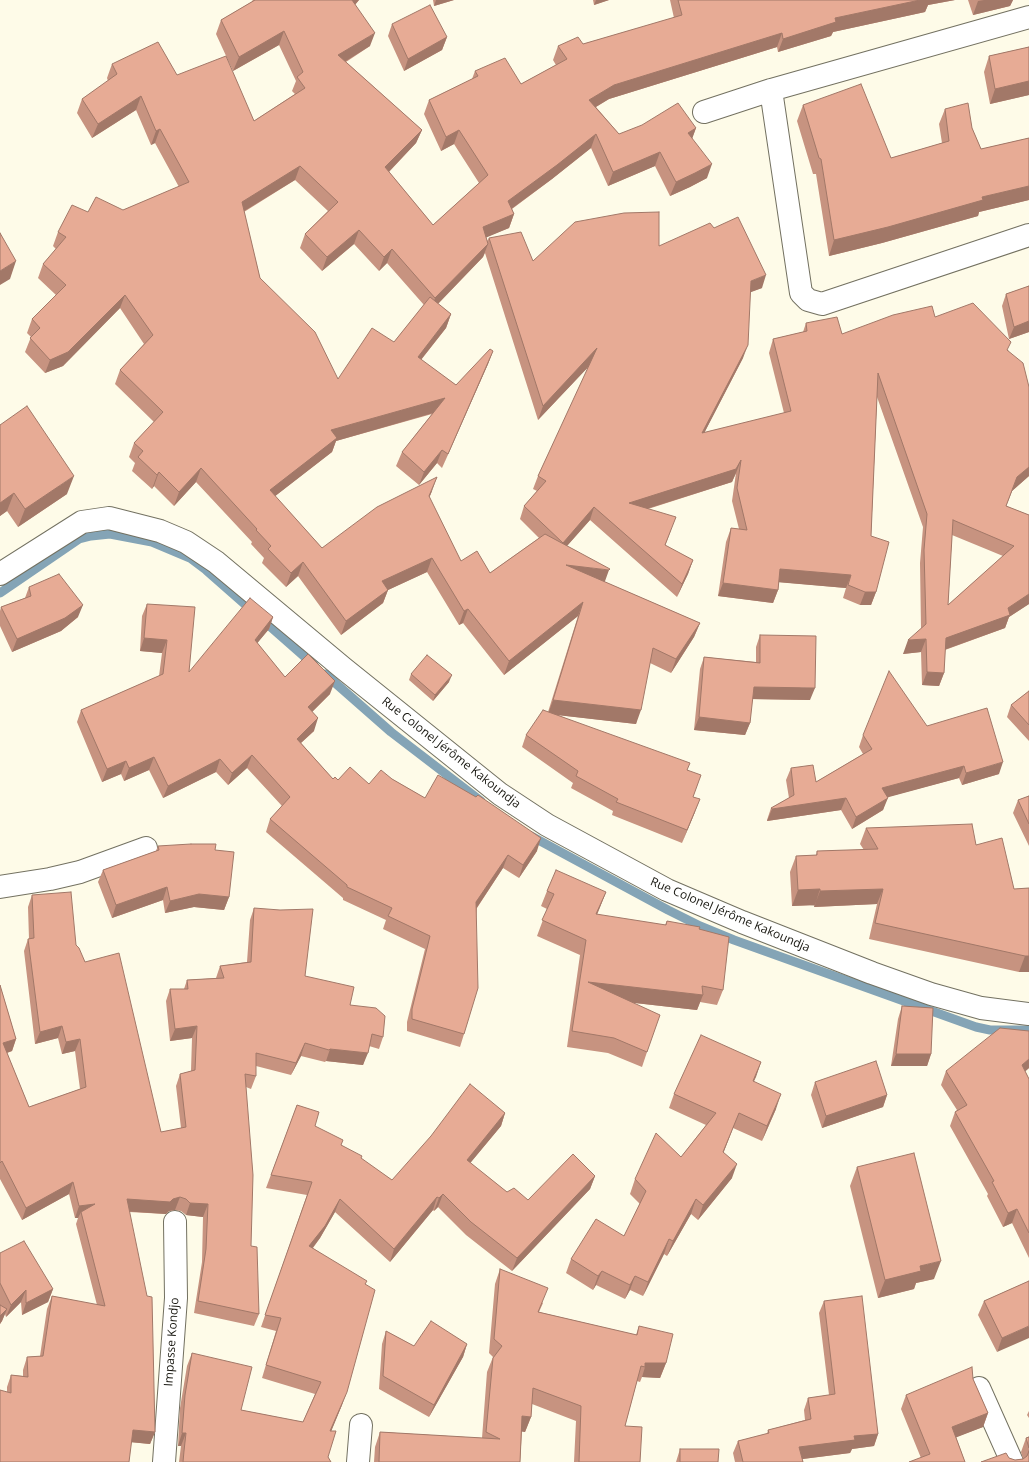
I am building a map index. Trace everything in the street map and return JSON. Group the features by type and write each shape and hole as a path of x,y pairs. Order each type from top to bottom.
{"street":[{"path":"704,112 771,90 1029,17"},
{"path":"771,90 801,293 808,300 822,304 1029,235"},
{"name":"Rue Colonel Jérôme Kakoundja","path":"0,574 82,522 109,518 160,531 186,542 216,562 343,668 500,794 554,828 666,890 742,922 931,994 981,1008 1029,1014"},
{"path":"0,887 50,879 80,872 146,848"},
{"name":"Impasse Kondjo","path":"164,1462 176,1298 175,1222"},
{"path":"978,1388 1012,1462"},
{"path":"358,1462 361,1425"}],"building":[{"path":"255,0 352,0 375,33 338,55 422,130 385,167 433,225 488,175 459,130 446,137 429,100 478,76 475,71 505,58 521,84 567,59 558,46 578,37 583,44 682,15 678,0 920,0 835,18 836,22 783,39 782,33 614,85 589,100 619,134 642,125 678,103 696,128 688,133 712,164 676,182 660,152 613,172 596,134 508,201 514,214 483,227 488,244 435,298 392,249 384,257 359,230 327,257 305,234 338,202 300,166 242,202 260,278 315,332 338,379 372,328 394,342 430,297 451,314 418,357 456,385 490,349 493,351 448,454 442,450 424,472 402,452 445,398 331,430 337,438 270,490 322,548 377,507 437,477 429,496 461,561 477,551 490,573 545,534 610,569 566,565 700,623 676,659 653,648 641,710 553,700 583,602 509,661 468,609 464,611 432,558 382,581 388,590 346,621 303,562 291,573 268,549 271,546 256,530 257,529 201,468 179,492 159,472 157,475 138,457 143,451 134,443 163,412 120,370 153,335 125,295 68,352 50,360 30,338 40,328 32,319 66,285 43,264 66,237 58,232 72,205 88,212 96,197 123,210 189,182 160,129 156,131 141,96 98,124 82,99 117,74 112,64 158,42 177,75 226,56 254,121 305,88 297,77 303,72 284,31 239,57 221,20"},
{"path":"430,5 447,37 408,59 392,24"},
{"path":"1029,47 1029,81 995,89 989,56"},
{"path":"861,84 891,158 949,141 945,109 968,103 972,128 981,149 1029,138 1029,186 982,197 983,200 888,227 834,240 821,159 819,158 803,105"},
{"path":"659,212 659,246 710,223 714,228 738,217 766,275 751,281 748,345 702,433 791,411 773,339 807,331 806,323 837,317 842,334 893,315 932,306 935,317 973,303 1011,342 1007,350 1023,363 1029,387 1029,467 1017,477 1006,506 1029,515 1029,594 1008,608 1010,615 946,638 944,673 927,672 926,639 908,640 926,624 924,550 927,514 878,373 871,536 889,542 876,592 865,592 848,585 851,575 780,569 778,590 723,583 731,528 747,530 737,488 741,460 736,469 629,503 676,517 665,545 693,560 682,584 594,507 563,543 524,506 546,481 538,476 597,348 543,406 489,238 521,232 533,261 575,222 624,213","holes":["953,520 1014,546 948,605"]},
{"path":"0,233 16,261 0,271"},
{"path":"1029,286 1029,321 1014,327 1006,294"},
{"path":"27,406 74,476 25,509 14,493 0,503 0,425"},
{"path":"59,574 83,605 65,618 17,639 1,607 31,596 29,587"},
{"path":"250,598 273,617 255,640 285,677 308,654 335,681 308,707 318,718 297,739 333,779 335,777 338,780 350,767 369,784 381,770 392,779 425,798 438,775 476,797 478,795 541,838 523,865 508,855 476,902 478,988 464,1034 412,1019 412,1009 430,936 388,916 392,908 347,887 347,885 270,819 290,797 252,755 232,773 220,759 168,786 154,757 129,768 126,761 107,769 81,710 163,674 167,640 144,638 147,604 195,607 189,672"},
{"path":"760,635 816,636 815,688 754,687 750,723 699,717 704,657 760,663"},
{"path":"427,655 452,675 435,695 411,674"},
{"path":"889,671 927,726 987,708 1003,762 966,773 964,766 882,788 888,798 856,817 846,798 772,809 771,808 794,795 791,768 813,765 816,782 872,749 863,735"},
{"path":"1029,691 1029,725 1011,705"},
{"path":"543,710 690,763 687,770 701,775 693,797 700,799 687,830 616,802 618,799 576,776 578,771 526,735"},
{"path":"1029,796 1029,824 1018,800"},
{"path":"972,824 976,845 1002,838 1014,889 1029,888 1029,956 875,923 883,889 820,891 820,889 798,890 796,856 817,855 817,851 878,849 866,828"},
{"path":"216,844 215,850 234,852 229,897 199,894 170,901 167,887 116,905 103,870 159,850 158,846"},
{"path":"556,870 606,892 596,914 666,925 667,921 700,927 699,929 729,937 723,990 702,986 703,995 588,982 660,1015 647,1052 614,1038 572,1031 586,940 542,920 554,894 547,891"},
{"path":"71,892 76,945 79,948 85,962 119,953 161,1132 186,1127 180,1074 195,1070 197,1026 175,1029 170,989 188,989 187,980 224,978 220,966 251,962 254,908 280,910 313,909 305,976 354,987 350,1005 376,1008 385,1016 383,1037 372,1034 368,1053 329,1050 305,1043 296,1063 256,1053 256,1076 245,1074 253,1175 251,1246 257,1247 259,1314 198,1301 206,1249 208,1204 190,1203 186,1199 180,1197 173,1199 170,1202 127,1199 147,1296 152,1297 155,1432 133,1430 129,1462 0,1462 0,1390 11,1393 11,1375 28,1377 27,1357 43,1356 52,1296 105,1306 81,1212 95,1204 79,1206 73,1182 26,1208 2,1161 0,1163 0,985 16,1039 3,1043 29,1107 86,1087 80,1039 66,1042 62,1026 40,1032 28,939 34,938 32,895"},
{"path":"902,1006 933,1008 931,1054 896,1054"},
{"path":"1000,1028 1029,1031 1029,1059 1022,1065 1029,1079 1029,1233 1017,1209 1008,1213 992,1182 994,1181 955,1112 967,1105 946,1071"},
{"path":"701,1035 761,1062 753,1081 781,1094 767,1126 739,1113 723,1152 737,1164 703,1205 696,1199 673,1241 669,1239 648,1282 635,1276 630,1285 602,1271 598,1276 571,1259 596,1219 624,1236 646,1191 635,1179 656,1133 681,1157 716,1113 674,1094"},
{"path":"876,1061 887,1095 826,1116 815,1082"},
{"path":"470,1084 505,1113 467,1160 507,1192 514,1188 528,1200 573,1154 595,1176 517,1258 471,1222 443,1194 439,1198 437,1197 394,1249 340,1199 325,1226 309,1246 367,1281 365,1284 375,1290 347,1392 330,1431 336,1431 328,1457 331,1462 183,1462 186,1433 182,1433 185,1395 192,1353 252,1367 241,1410 303,1422 321,1382 266,1365 281,1318 265,1315 312,1182 271,1175 297,1105 319,1112 315,1126 343,1140 341,1145 362,1156 361,1158 392,1180 431,1136"},
{"path":"914,1153 941,1261 920,1266 921,1271 885,1280 857,1167"},
{"path":"24,1241 53,1289 26,1303 26,1290 11,1305 0,1283 0,1253"},
{"path":"500,1269 548,1288 538,1312 637,1335 639,1326 673,1334 666,1363 645,1363 645,1367 641,1366 625,1426 642,1427 640,1462 579,1462 581,1406 533,1388 531,1417 522,1416 520,1462 379,1462 380,1432 500,1439 486,1432 493,1358 502,1346 494,1339"},
{"path":"1029,1281 1029,1326 1002,1338 984,1301"},
{"path":"862,1296 878,1434 854,1436 855,1440 799,1447 803,1462 743,1462 738,1441 769,1433 768,1430 811,1419 808,1398 835,1394 824,1301"},
{"path":"0,1305 7,1309 0,1316"},
{"path":"431,1321 467,1344 434,1405 383,1376 386,1331 414,1346"},
{"path":"972,1367 973,1379 988,1413 952,1427 965,1462 909,1462 930,1454 906,1395"},
{"path":"1029,1437 1029,1448 1026,1438"},
{"path":"680,1449 719,1449 718,1462 680,1462"},
{"path":"1029,1451 1029,1462 981,1462 1006,1453 1009,1458 1015,1460 1023,1459 1027,1456"}],"waterway":[{"path":"0,593 79,539 110,534 152,542 190,558 206,570 314,665"},
{"path":"325,674 391,732 481,801"},
{"path":"531,836 668,910 700,926 734,940 976,1027 990,1030 1029,1030"}]}
